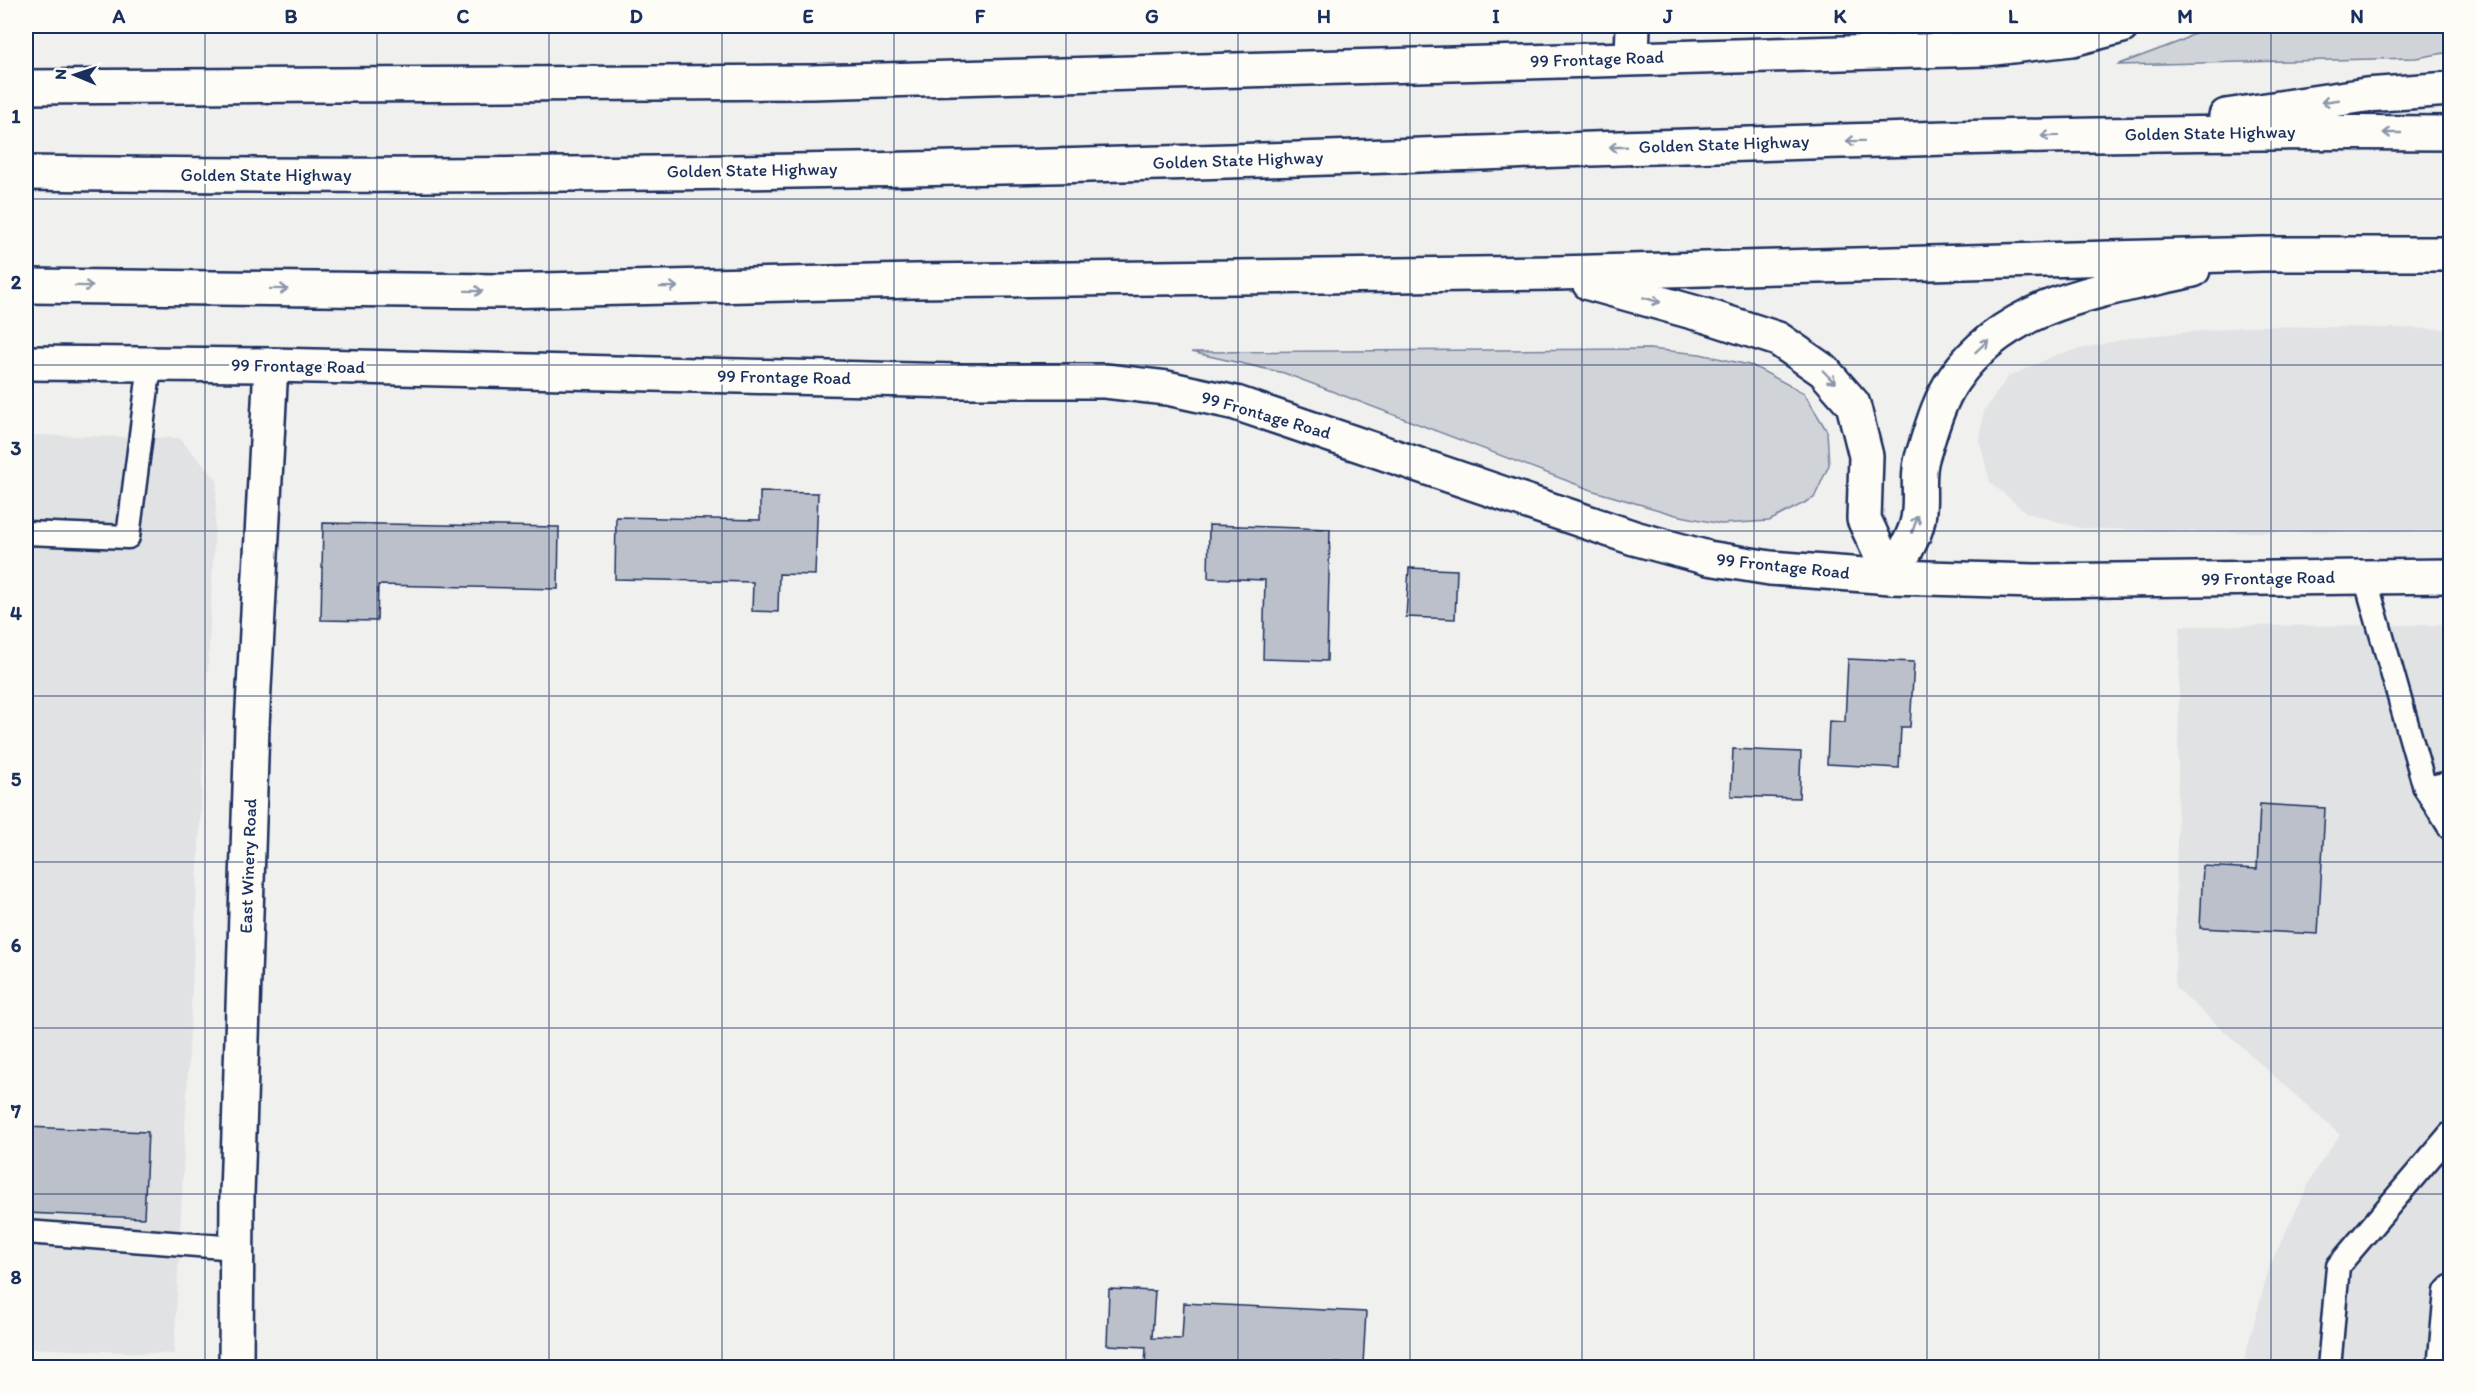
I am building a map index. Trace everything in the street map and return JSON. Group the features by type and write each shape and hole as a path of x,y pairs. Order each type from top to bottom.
{"main road":[{"path":"1632,58 1633,26"},
{"name":"99 Frontage Road","path":"26,87 812,82 1632,58 1905,38 1986,49 2072,39 2122,26"},
{"path":"2097,135 2366,95 2451,89"},
{"name":"Golden State Highway","path":"26,173 255,176 1047,166 2097,135 2451,133"},
{"path":"1891,577 1918,520 1922,458 1940,407 1953,380 1981,345 2019,318 2074,297 2262,254"},
{"path":"26,286 501,291 915,281 1556,273 2262,254 2451,254"},
{"path":"1556,273 1707,316 1778,339 1824,371 1853,404 1866,456 1864,519 1891,577"},
{"name":"99 Frontage Road","path":"26,363 271,365 956,381 1105,381 1167,388 1236,403 1634,538 1708,558 1770,568 1891,577 2035,581 2451,576"},
{"name":"East Winery Road","path":"236,1368 237,1248 256,613 271,365"}],"lane":[{"path":"26,533 128,537 150,364"},
{"path":"2365,577 2425,788 2451,828"},
{"path":"2425,788 2451,783"},
{"path":"2329,1368 2338,1266 2451,1134"},
{"path":"26,1232 237,1248"},
{"path":"2439,1368 2446,1291 2451,1287"}],"shaded area":[{"path":"2207,26 2450,26 2450,52 2416,58 2117,65 2181,41"},
{"path":"2256,326 2450,329 2450,531 2209,532 2080,528 2027,513 1990,482 1980,443 1984,411 2008,377 2058,354 2135,337"},
{"path":"1649,349 1700,354 1753,366 1804,393 1827,431 1829,465 1814,498 1769,521 1721,524 1676,515 1594,491 1284,373 1191,352"},
{"path":"26,435 179,438 217,480 174,1354 26,1348"},
{"path":"2450,625 2450,1367 2242,1367 2270,1265 2316,1169 2340,1135 2175,987 2180,626"}],"building":[{"path":"760,492 818,493 815,575 779,574 778,612 752,611 753,582 615,579 616,517 760,520"},
{"path":"323,523 559,527 558,589 378,585 377,621 321,620"},
{"path":"1209,525 1330,529 1327,661 1263,659 1265,580 1208,578"},
{"path":"1409,568 1457,570 1455,619 1406,617"},
{"path":"1848,659 1914,662 1910,727 1901,727 1899,768 1827,764 1829,721 1845,722"},
{"path":"1733,749 1801,752 1799,798 1731,796"},
{"path":"2260,804 2325,808 2318,934 2200,928 2203,866 2257,869"},
{"path":"26,1127 148,1132 144,1218 26,1213"},
{"path":"1109,1289 1155,1291 1152,1338 1182,1339 1184,1303 1366,1312 1363,1364 1309,1362 1308,1368 1145,1368 1146,1347 1107,1345"}]}
